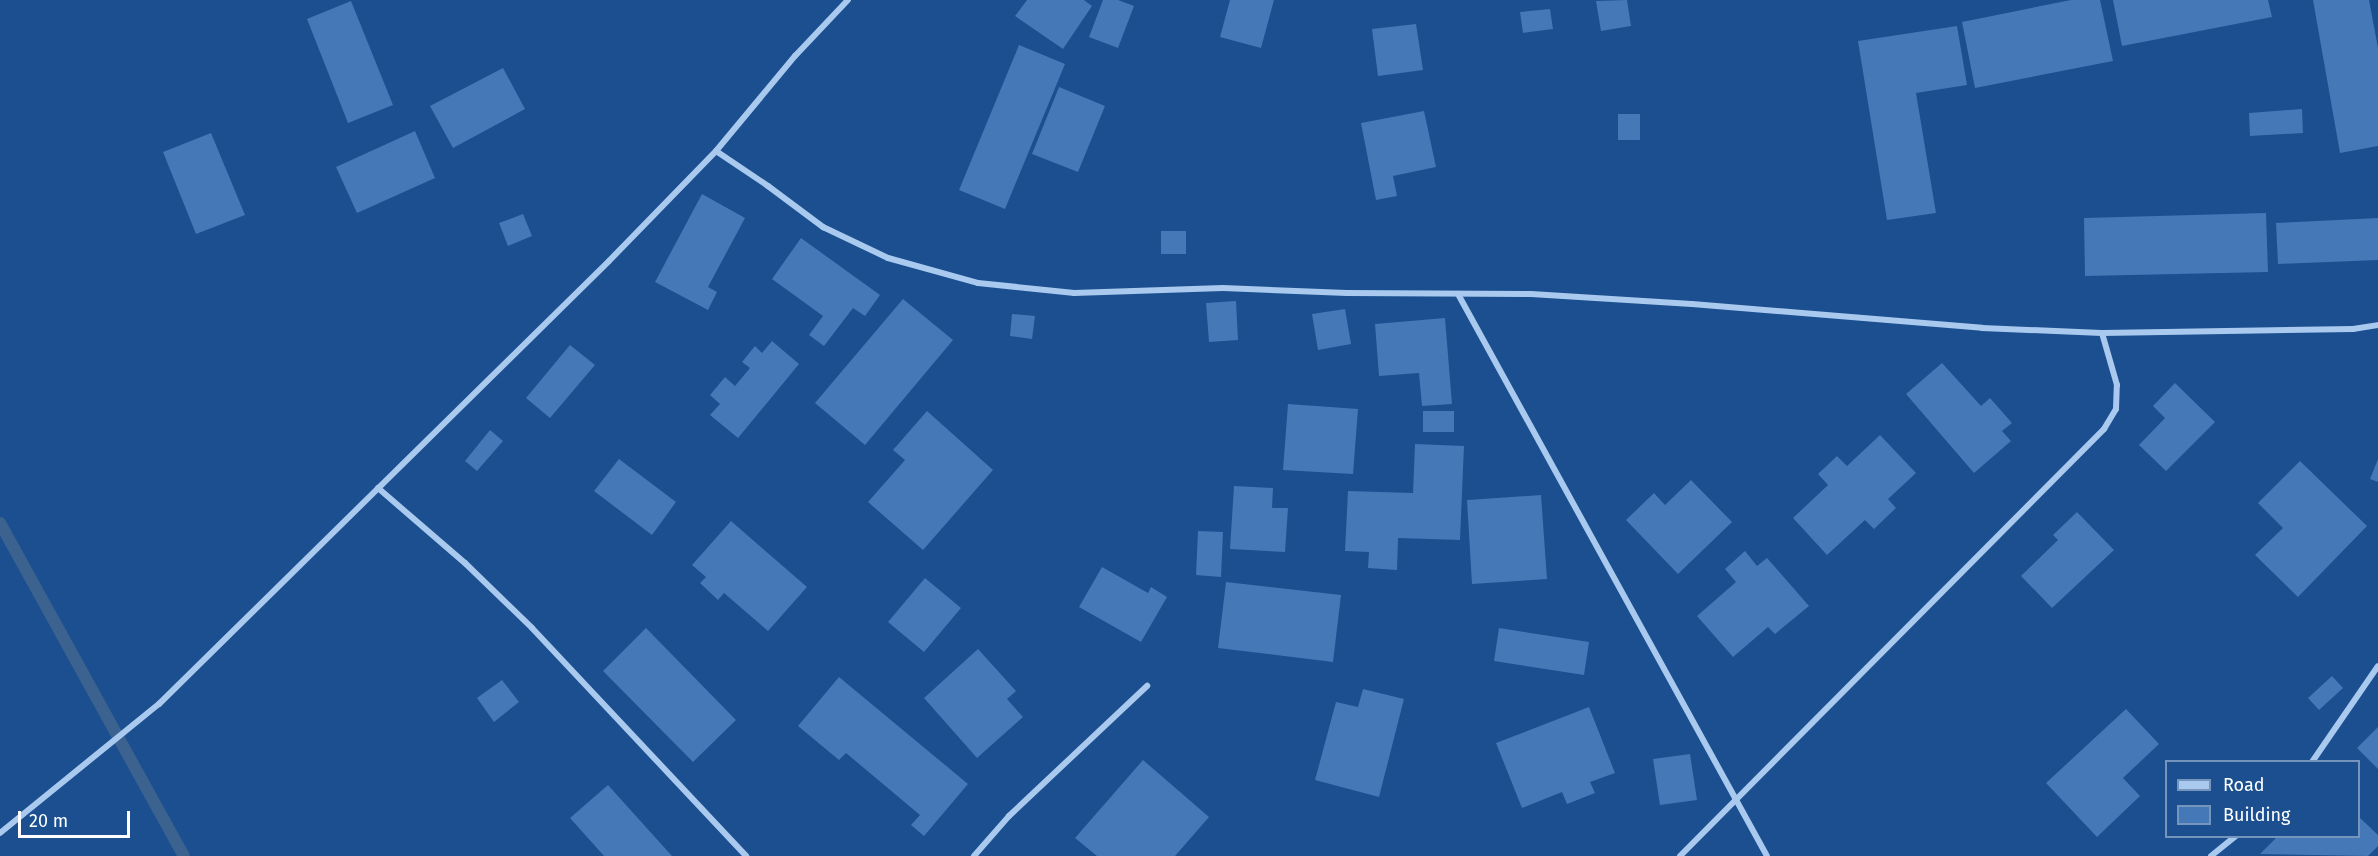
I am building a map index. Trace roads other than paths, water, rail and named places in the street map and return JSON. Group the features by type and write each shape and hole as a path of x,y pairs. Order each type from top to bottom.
{"street":[{"path":"0,833 159,704 609,261 716,151 795,56 848,0"},
{"path":"716,151 823,227 888,258 978,283 1074,293 1223,288 1531,294 1680,303 1982,328 2102,333 2353,329 2378,325"},
{"path":"1458,294 1767,856"},
{"path":"1680,856 2104,429 2116,409 2117,385 2102,333"},
{"path":"378,488 465,563 532,628 746,856"},
{"path":"2313,760 2378,666"},
{"path":"974,856 1009,816 1147,686"},
{"path":"2211,856 2235,838"}],"waterway":[{"path":"0,523 184,856"}]}
